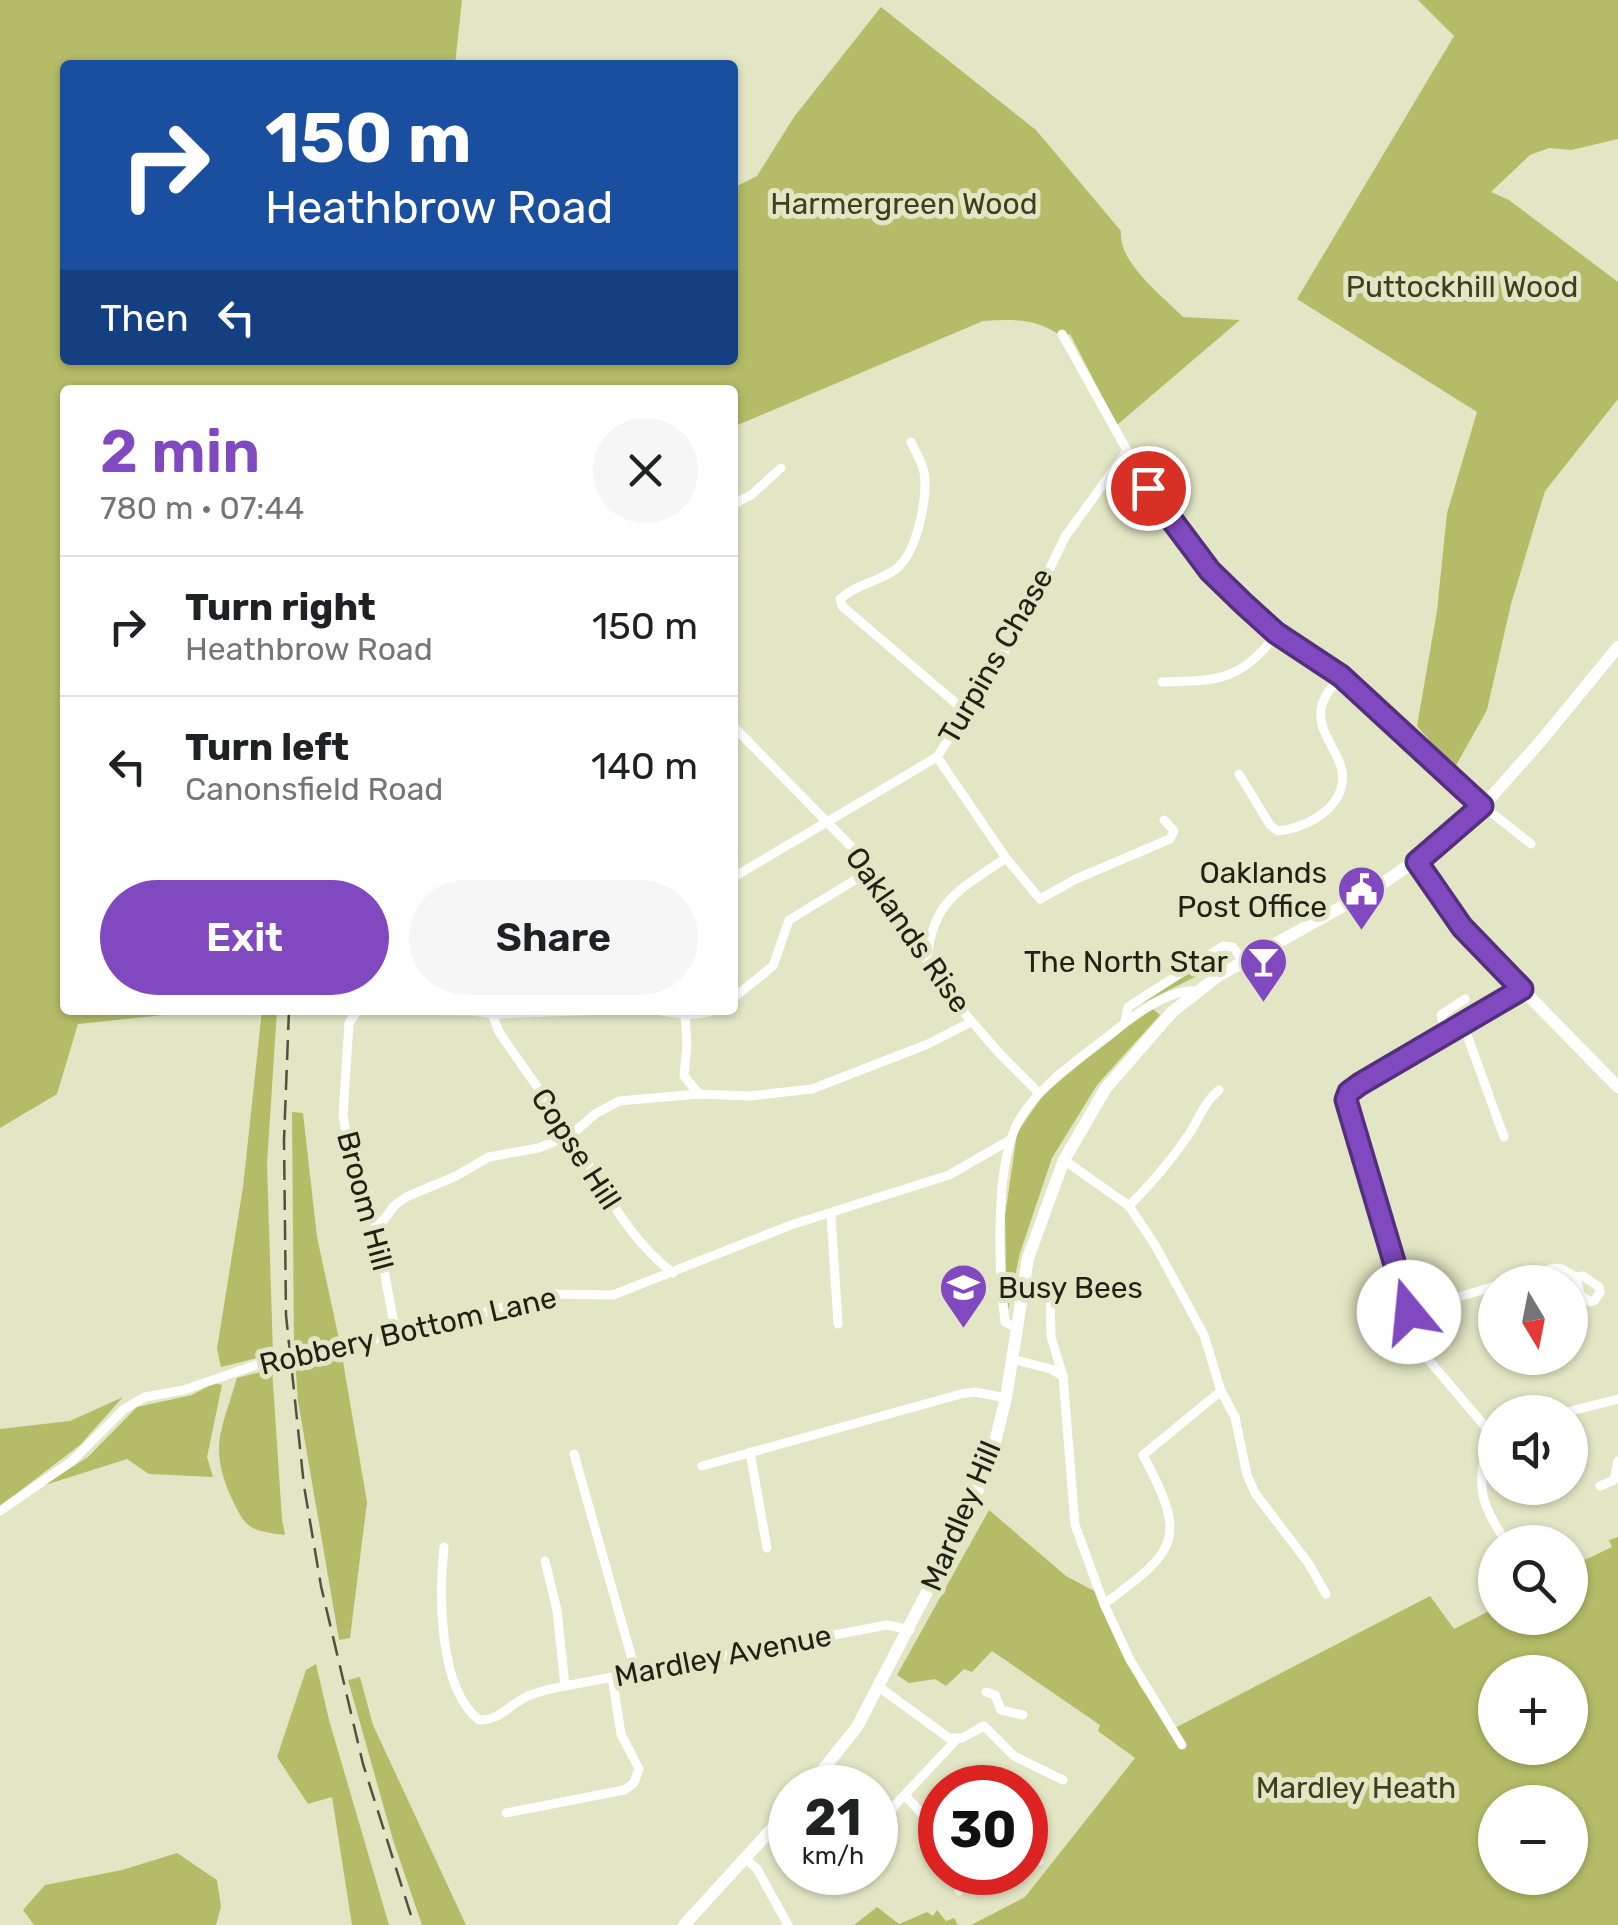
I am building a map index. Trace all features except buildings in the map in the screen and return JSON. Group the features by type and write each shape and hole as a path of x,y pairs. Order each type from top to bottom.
{"main road":[{"name":"Mardley Hill","path":"826,1765 857,1726 880,1687 983,1480 1006,1398 1028,1258 1064,1160 1106,1088 1172,1012 1198,990 1242,960 1417,862 1482,806 1618,647"},
{"path":"1417,862 1462,927 1618,1088"},
{"path":"684,1925 768,1834"}],"street":[{"path":"1062,334 1127,451 1178,531 1210,571 1276,633 1341,676 1482,806 1531,844"},
{"path":"912,442 924,470 914,548 886,576 848,591 840,599 842,606 966,712"},
{"name":"Turpins Chase","path":"738,875 937,758 1025,620 1065,537 1127,451"},
{"path":"738,501 751,496 780,468"},
{"path":"1162,682 1229,677 1256,658 1276,633"},
{"path":"1238,774 1270,826 1278,830 1306,825 1326,812 1336,800 1342,769 1320,712 1323,699 1341,676"},
{"name":"Oaklands Rise","path":"738,731 873,869 942,988 1039,1093"},
{"path":"937,758 1006,858 1040,899 1076,879 1170,839 1174,831 1164,820"},
{"path":"927,961 936,914 960,890 1006,858"},
{"path":"738,994 773,966 789,920 873,869"},
{"path":"1125,1022 1128,1007 1222,946 1233,948 1242,960"},
{"path":"1478,1415 1421,1351 1346,1100 1349,1092 1360,1084 1522,989"},
{"path":"1015,1328 1005,1322 1001,1211 1010,1140 1022,1115 1039,1093 1125,1022 1178,991 1198,990"},
{"path":"1446,1034 1441,1015 1465,999"},
{"path":"1160,1002 1172,1012"},
{"name":"Broom Hill","path":"355,1015 350,1023 343,1115 378,1229 396,1334"},
{"name":"Copse Hill","path":"492,1015 498,1032 621,1218 651,1256 673,1274"},
{"path":"681,1015 691,1015"},
{"path":"668,1096 684,1076 686,1016"},
{"path":"378,1229 398,1202 489,1156 538,1148 570,1136 595,1114 620,1101 699,1094 750,1096 812,1089 928,1044 970,1022"},
{"path":"1463,1024 1504,1136"},
{"path":"684,1076 699,1094"},
{"path":"1129,1206 1163,1171 1191,1132 1208,1097 1219,1090"},
{"name":"Robbery Bottom Lane","path":"0,1510 72,1461 124,1409 145,1397 184,1390 282,1356 396,1334 550,1294 613,1295 773,1232 949,1175 1010,1140"},
{"path":"1064,1160 1129,1206 1204,1334 1221,1391 1235,1417 1247,1475 1255,1493 1309,1564 1326,1594"},
{"path":"832,1215 838,1324"},
{"path":"1050,1288 1052,1337 1063,1376 1075,1525 1130,1660 1182,1744"},
{"path":"1409,1312 1478,1291"},
{"path":"1012,1359 1052,1369 1063,1376"},
{"path":"1104,1604 1168,1550 1171,1517 1163,1492 1143,1456 1221,1391"},
{"path":"702,1466 961,1394 976,1392 1006,1398"},
{"path":"1588,1407 1618,1399"},
{"path":"750,1452 767,1548"},
{"path":"574,1454 636,1673"},
{"path":"1600,1486 1614,1480 1618,1460"},
{"name":"Mardley Avenue","path":"444,1548 440,1621 446,1651 463,1701 479,1720 500,1716 536,1693 566,1686 887,1625 910,1630"},
{"path":"545,1561 559,1625 566,1686"},
{"path":"506,1813 624,1790 634,1783 639,1769 621,1734 612,1677"},
{"path":"880,1687 957,1740"},
{"path":"986,1692 995,1695 1001,1710"},
{"path":"1001,1710 1024,1715"},
{"path":"898,1804 957,1740 984,1726 1001,1710"},
{"path":"984,1726 1014,1756 1063,1780"},
{"path":"905,1795 918,1809"},
{"path":"746,1859 761,1875 788,1925"}],"green space":[{"name":"Harmergreen Wood","path":"0,0 462,0 456,60 60,60 60,365 738,365 738,186 757,176 794,117 881,7 1036,130 1121,231 1126,255 1134,266 1183,317 1240,320 1117,425 1070,334 1062,337 1044,326 1014,320 983,321 738,425 738,385 60,385 60,1015 164,1015 78,1024 57,1094 0,1128"},
{"name":"Puttockhill Wood","path":"1418,0 1618,0 1618,139 1571,150 1549,148 1530,155 1491,192 1509,200 1618,282 1618,399 1545,491 1511,604 1487,710 1454,769 1417,726 1437,611 1447,513 1477,412 1297,299 1454,36"},
{"path":"1224,950 1229,953 1199,975 1137,1006"},
{"path":"1153,1009 1160,1015 1097,1085 1052,1158 1020,1253 1007,1315 1005,1216 1017,1133 1043,1095 1132,1020"},
{"path":"261,1015 277,1015 267,1164 273,1354 221,1367 217,1349 243,1187"},
{"path":"292,1112 303,1113 317,1237 339,1339 294,1349"},
{"path":"341,1350 367,1502 350,1638 339,1640 298,1401 295,1360"},
{"path":"272,1369 285,1535 257,1530 246,1523 225,1481 219,1452 222,1425 237,1378"},
{"path":"214,1383 222,1385 207,1457 213,1477 149,1474 127,1459 42,1486 88,1457 137,1407 192,1395"},
{"path":"123,1397 80,1445 0,1506 0,1429 70,1421"},
{"name":"Mardley Heath","path":"989,1510 1066,1576 1096,1592 1140,1686 1171,1730 1430,1596 1454,1629 1478,1617 1478,1635 1588,1635 1588,1558 1612,1547 1609,1540 1618,1537 1618,1925 971,1925 1027,1895 1048,1895 1048,1868 1135,1758 1098,1731 1100,1725 992,1651 972,1672 964,1669 946,1686 935,1679 909,1683 897,1675"},
{"path":"316,1664 389,1925 352,1925 332,1797 308,1804 277,1757 306,1670"},
{"path":"360,1677 373,1725 466,1925 422,1925 393,1840 348,1680"},
{"path":"177,1853 217,1880 221,1907 216,1925 34,1925 23,1910 45,1885 122,1870"},
{"path":"877,1907 899,1924 927,1912 933,1916 937,1910 946,1921 954,1918 958,1925 854,1925"}],"railway":[{"path":"289,1015 284,1140 286,1315 304,1486 321,1586 363,1764 414,1925"}],"place":[{"name":"Oaklands Post Office","path":"1362,932"},
{"name":"The North Star","path":"1263,1004"},
{"name":"Busy Bees","path":"963,1330"}],"route":[{"path":"1148,488 1210,571 1244,604 1276,633 1341,676 1482,806 1417,862 1462,927 1522,989 1360,1084 1349,1092 1346,1100 1409,1312"}]}
